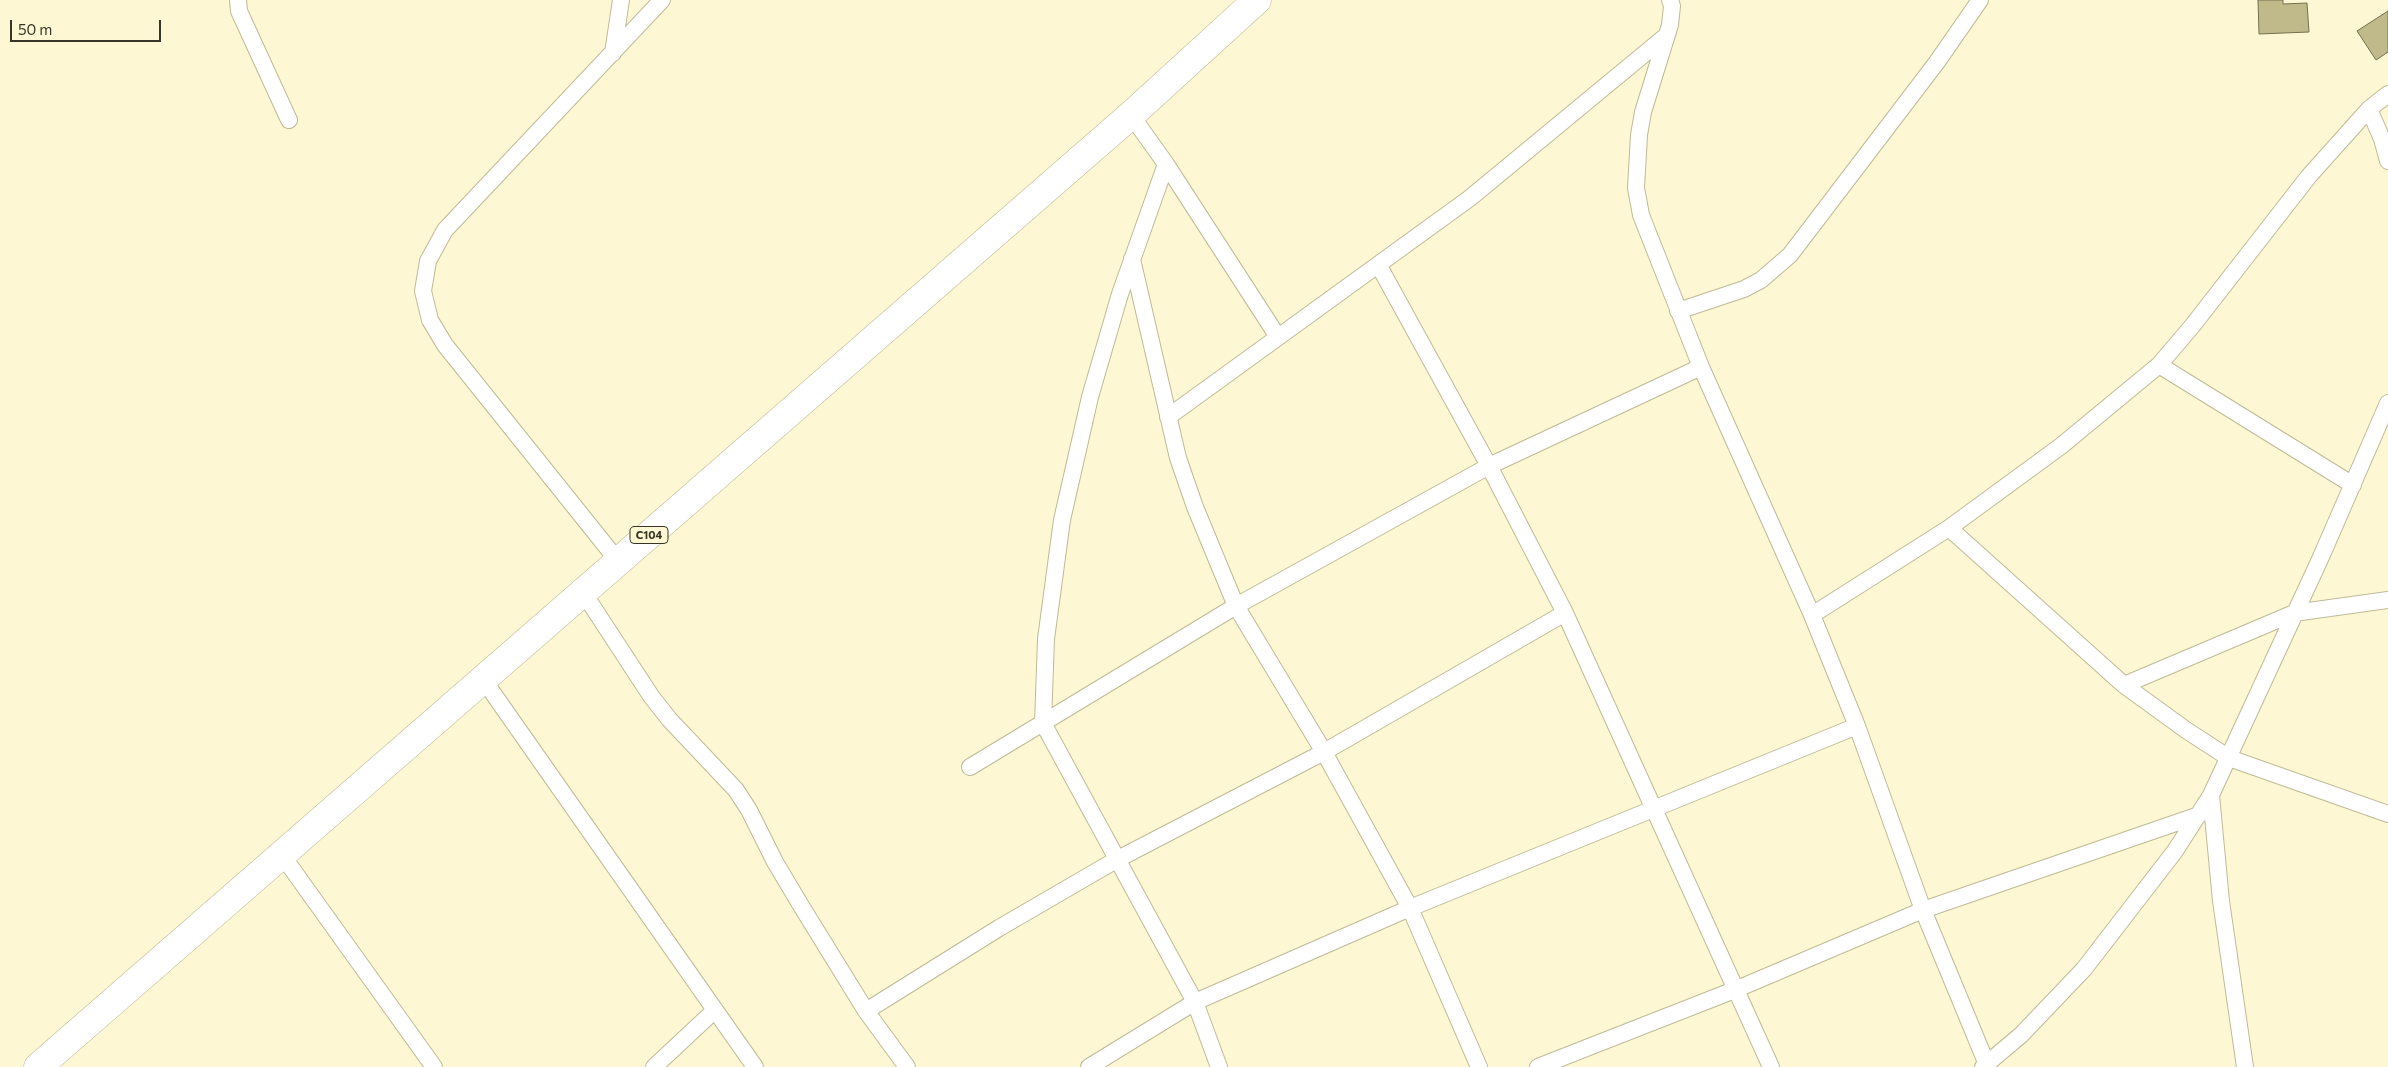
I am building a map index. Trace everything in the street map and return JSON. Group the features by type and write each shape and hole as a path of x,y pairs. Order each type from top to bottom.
{"highway":[{"name":"C104","path":"38,1067 1131,116 1257,0"}],"street":[{"path":"238,0 240,11 289,120"},
{"path":"613,53 621,0"},
{"path":"618,561 444,345 430,320 423,290 428,260 445,230 662,0"},
{"path":"1670,0 1672,16 1643,112 1638,136 1636,188 1642,215 1701,367 1812,615 1857,726 1923,910 1986,1066 2021,1035 2084,969 2175,851 2199,815 2229,758 2353,485 2388,402"},
{"path":"1678,311 1744,289 1761,280 1790,255 1937,62 1980,0"},
{"path":"1168,417 1379,266 1523,156 1666,36"},
{"path":"1812,615 1950,528 2061,446 2158,365 2193,325 2295,193 2369,109 2388,94"},
{"path":"2369,109 2382,139 2388,161"},
{"path":"1131,116 1166,164 1278,337"},
{"path":"1166,164 1132,259 1090,397 1062,520 1046,639 1043,722 1116,860 1195,1002 1219,1067"},
{"path":"1132,259 1178,458 1195,507 1236,606 1324,752 1410,908 1479,1067"},
{"path":"1379,266 1489,466 1565,614 1771,1067"},
{"path":"2158,365 2353,485"},
{"path":"970,767 1236,606 1489,466 1701,367"},
{"path":"1950,528 2124,684 2186,730 2229,758 2388,814"},
{"path":"584,592 663,711 690,743 736,790 749,810 776,862 866,1011 908,1067"},
{"path":"2124,684 2294,613 2388,600"},
{"path":"866,1011 999,928 1116,860 1324,752 1565,614"},
{"path":"483,679 755,1067"},
{"path":"1089,1067 1195,1002 1410,908 1857,726"},
{"path":"2211,795 2221,901 2245,1067"},
{"path":"1538,1067 1737,989 1923,910 2199,815"},
{"path":"282,855 434,1067"},
{"path":"654,1067 715,1010"}],"building":[{"path":"2258,0 2283,0 2283,4 2307,3 2309,32 2259,34"},
{"path":"2388,11 2388,52 2376,60 2357,31"}]}
